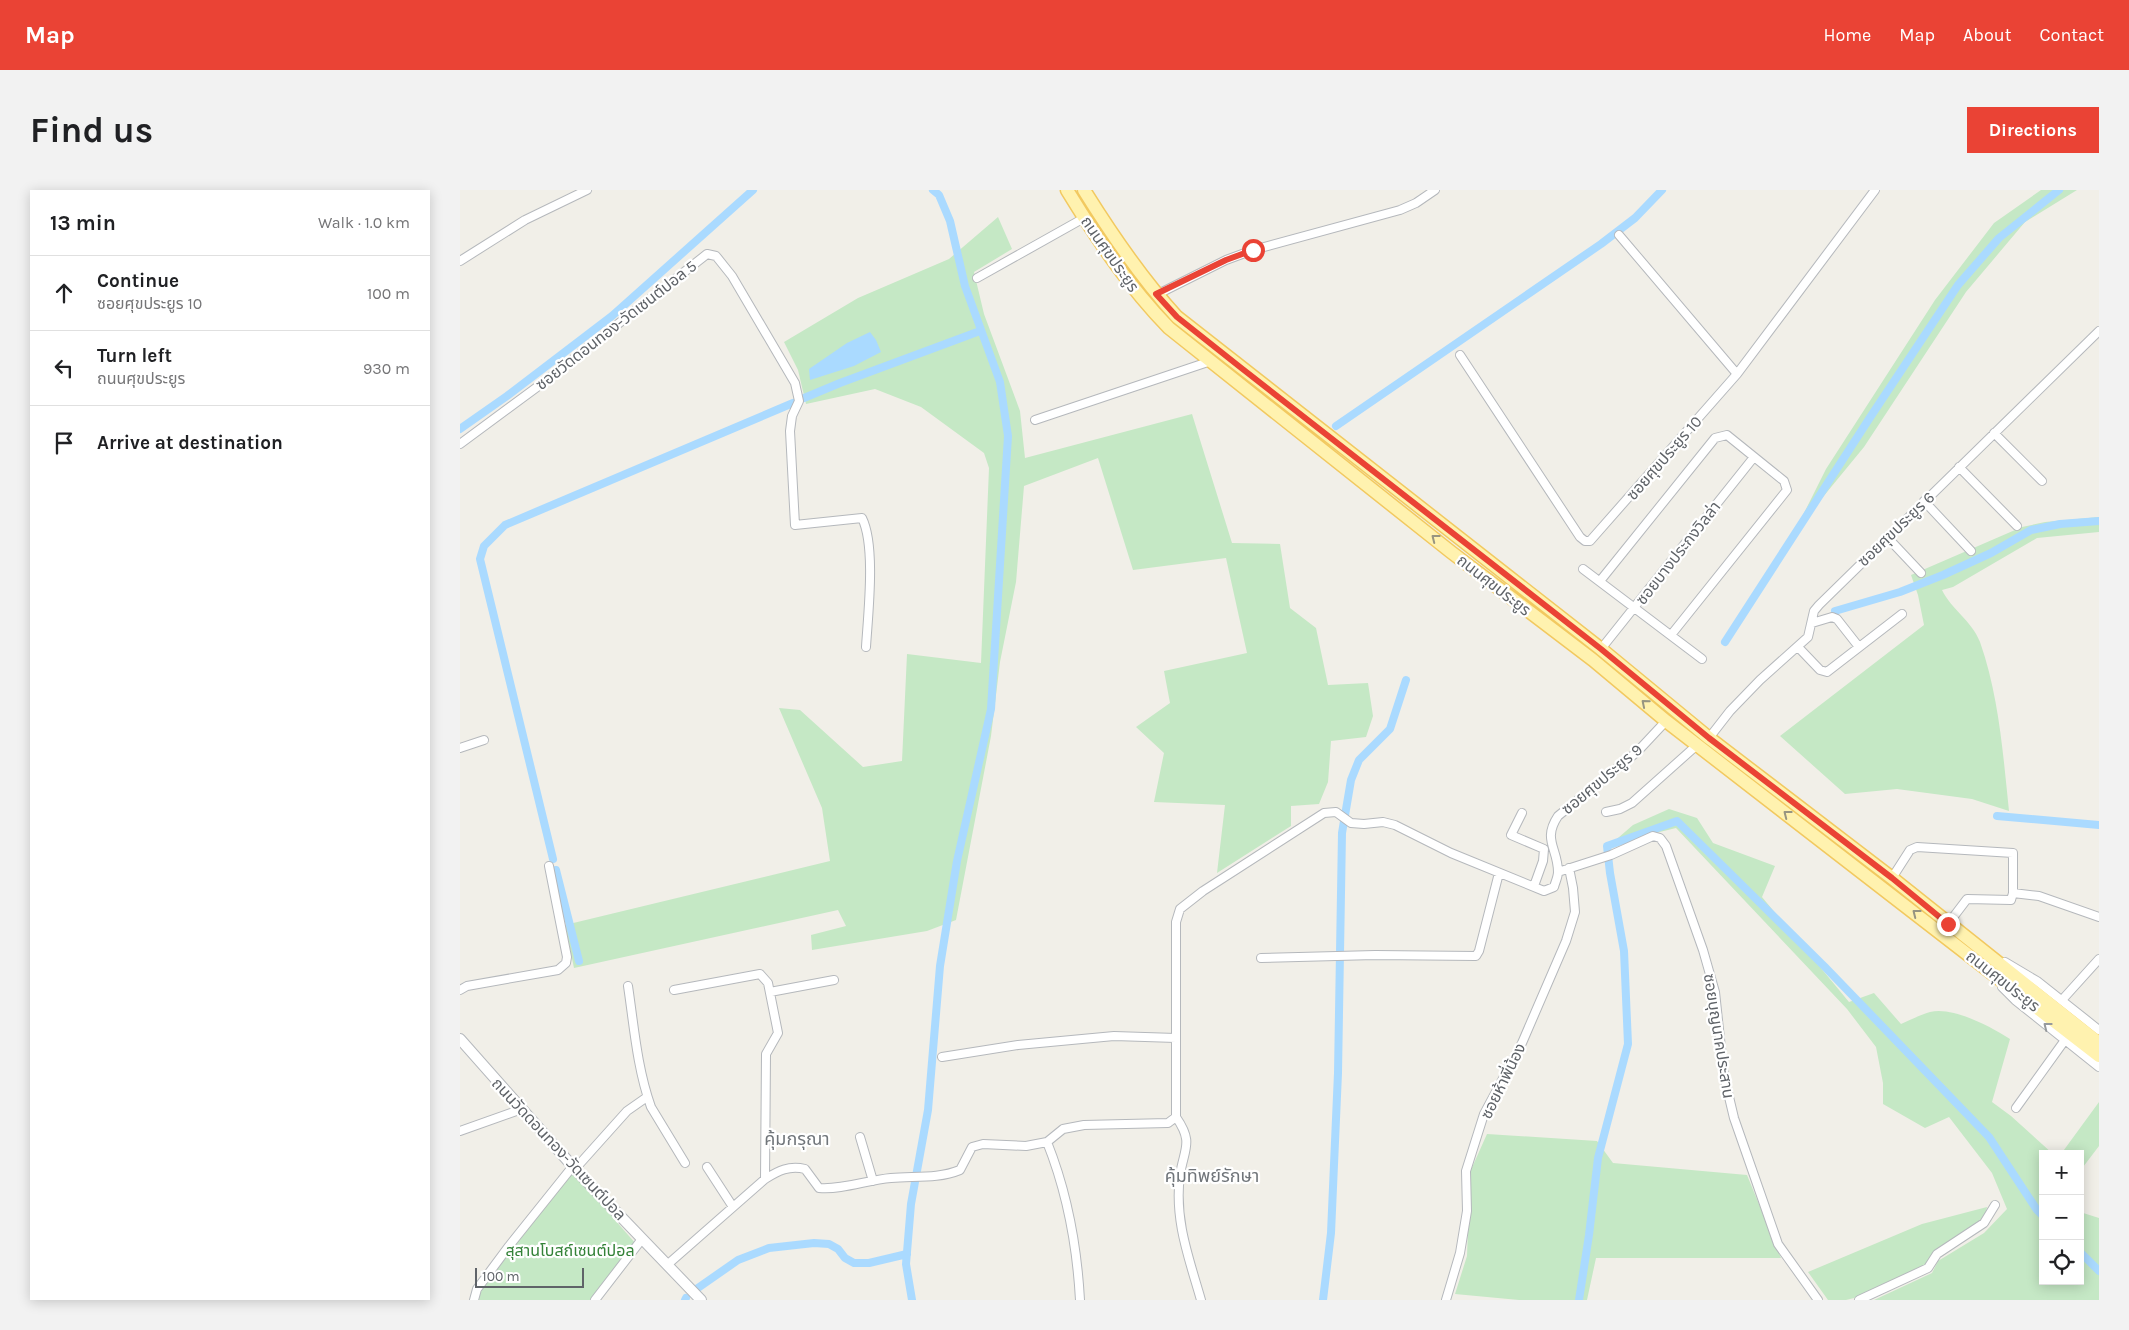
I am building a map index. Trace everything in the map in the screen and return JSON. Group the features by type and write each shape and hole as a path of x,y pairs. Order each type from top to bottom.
{"main road":[{"name":"ถนนศุขประยูร","path":"1067,190 1117,268 1144,302 1169,328 1451,552 1593,660 1697,745 1966,944 2082,1036 2099,1056"},
{"name":"ถนนศุขประยูร","path":"1084,190 1124,253 1156,294 1177,317 1601,649 1709,738 1892,878 1948,924 1966,944"},
{"path":"1593,660 1601,649"},
{"name":"ถนนศุขประยูร","path":"2082,1036 2099,1043"}],"street":[{"path":"460,261 525,220 587,190"},
{"path":"1156,294 1226,260 1253,250 1400,210 1416,203 1435,190"},
{"name":"ซอยศุขประยูร 10","path":"1460,355 1580,537 1588,542 1597,535 1737,374 1875,190"},
{"path":"977,278 1084,218"},
{"path":"1619,236 1737,374"},
{"name":"ซอยวัดดอนทอง-วัดเซนต์ปอล 5","path":"460,444 548,379 707,254 716,256 732,276 795,383 799,401 792,416 790,431 795,525 862,518 868,529 870,588 866,647"},
{"name":"ซอยศุขประยูร 6","path":"1709,738 1730,711 1760,680 1798,647 1809,634 1814,611 1819,605 2099,331"},
{"path":"1035,420 1211,362"},
{"path":"1994,433 2042,481"},
{"path":"1600,582 1715,438 1727,435 1784,480 1787,490 1671,635"},
{"name":"ซอยบางประกงวิลล่า","path":"1601,649 1754,456"},
{"path":"1959,467 2017,526"},
{"path":"1924,502 1971,551"},
{"path":"1887,537 1921,573"},
{"path":"1584,569 1702,659"},
{"path":"1798,647 1823,672 1827,672 1902,614"},
{"path":"1812,623 1832,617 1837,619 1859,647"},
{"name":"ซอยศุขประยูร 9","path":"1558,872 1550,826 1558,816 1637,752 1666,721"},
{"path":"460,748 484,740"},
{"path":"1606,812 1620,809 1632,803 1697,745"},
{"path":"1201,1300 1179,1224 1180,1174 1187,1151 1186,1132 1176,1117 1176,922 1180,909 1203,891 1324,813 1336,812 1351,823 1383,822 1394,824 1451,853 1544,891 1549,891 1554,887 1558,872"},
{"path":"1522,813 1511,835 1544,849 1553,849"},
{"name":"ซอยบุญนาคประสาน","path":"1558,872 1611,855 1653,836 1660,838 1666,846 1703,950 1715,992 1724,1076 1734,1118 1778,1244 1818,1300"},
{"path":"1892,878 1910,850 1917,846 2013,853 2014,893 2012,898 2009,900 1965,900 1948,924"},
{"path":"1534,886 1543,861 1544,849"},
{"path":"460,990 468,986 558,970 566,963 567,957 548,866"},
{"name":"ซอยห้าพี่น้อง","path":"1446,1300 1460,1254 1467,1211 1466,1171 1484,1114 1522,1043 1566,941 1575,912 1569,868"},
{"path":"1261,958 1375,955 1476,956 1479,951 1499,873"},
{"path":"2014,893 2039,896 2099,917"},
{"path":"1966,944 2038,981 2099,1030"},
{"path":"1966,944 2015,1000 2099,1067"},
{"path":"2062,1000 2099,959"},
{"path":"674,990 760,974 768,983 778,1033 766,1054 765,1179"},
{"path":"770,992 834,980"},
{"path":"628,986 636,1048 650,1107 685,1164"},
{"path":"942,1057 1018,1045 1114,1036 1176,1038"},
{"name":"ถนนวัดดอนทอง-วัดเซนต์ปอล","path":"460,1039 574,1168 701,1300"},
{"path":"2016,1108 2065,1040"},
{"path":"474,1300 477,1289 508,1246 574,1168 627,1111 647,1097"},
{"path":"460,1131 522,1109"},
{"path":"667,1265 765,1179 776,1172 794,1166 805,1168 819,1188 830,1189 891,1178 929,1177 950,1174 960,1170 972,1147 983,1144 1026,1146 1046,1142 1063,1129 1084,1126 1168,1123 1176,1117"},
{"path":"860,1137 873,1181"},
{"path":"1046,1142 1062,1188 1072,1228 1078,1267 1080,1300"},
{"path":"707,1167 733,1207"},
{"path":"1859,1300 1928,1268 1938,1254 1984,1223 1996,1205"},
{"path":"595,1300 642,1239"}],"green space":[{"path":"2041,190 2077,190 2025,222 1966,292 1864,447 1795,531 1826,469 1935,300 1994,223"},
{"path":"998,217 1012,249 974,272 984,314 1020,411 1025,458 1192,414 1232,543 1280,544 1290,608 1316,628 1328,685 1368,683 1373,716 1366,737 1331,741 1328,782 1319,804 1291,806 1291,826 1217,873 1225,805 1154,802 1164,753 1136,727 1170,703 1164,671 1247,653 1226,558 1133,570 1098,458 1024,486 1016,582 1000,662 991,736 956,920 927,931 812,950 811,935 846,926 838,910 574,968 565,925 830,861 822,808 779,708 800,710 863,767 902,761 907,654 981,663 989,468 984,453 921,407 875,389 806,404 798,370 784,342 858,298 949,259"},
{"path":"2099,517 2099,532 2037,538 1953,587 1942,590 1967,621 1980,642 1996,704 2009,811 1972,799 1897,789 1845,794 1780,736 1924,625 1918,595 1911,575 2022,527 2045,522"},
{"path":"1669,809 1697,818 1713,843 1775,866 1762,897 1849,1002 1874,993 1901,1024 1930,1012 1950,1012 1972,1019 2010,1039 1992,1102 2011,1116 2049,1150 2039,1150 2039,1285 2084,1285 2084,1213 2099,1218 2099,1300 1874,1300 1932,1273 1938,1261 1984,1233 2007,1209 1992,1173 1949,1117 1925,1128 1883,1104 1883,1083 1876,1047 1847,1009 1676,828 1611,844 1633,825"},
{"path":"2099,1102 2099,1146 2084,1166 2084,1150 2064,1150"},
{"path":"1487,1134 1597,1141 1613,1163 1747,1175 1781,1258 1596,1258 1587,1300 1519,1300 1455,1294 1467,1256 1470,1172"},
{"name":"สุสานโบสถ์เซนต์ปอล","path":"573,1172 636,1244 590,1300 479,1300 481,1289"},
{"path":"1987,1207 1985,1217 1958,1236 1924,1265 1854,1298 1828,1300 1808,1272 1922,1224"}],"water":[{"path":"870,332 881,352 854,366 810,380 809,369 847,343"}],"waterway":[{"path":"460,429 507,396 612,316 753,190"},
{"path":"912,1300 906,1264 911,1204 928,1110 940,966 957,861 991,709 1008,436 1000,382 965,286 950,221 939,195 933,190"},
{"path":"1336,426 1601,244 1635,218 1662,190"},
{"path":"1725,642 1958,285 1999,238 2059,190"},
{"path":"804,398 980,331"},
{"path":"553,859 480,559 484,546 505,525 793,403"},
{"path":"1835,611 1900,592 1943,575 1991,553 2031,530 2060,524 2099,521"},
{"path":"1323,1300 1331,1233 1338,1073 1342,833 1351,780 1359,760 1390,729 1406,680"},
{"path":"1997,816 2099,825"},
{"path":"1579,1300 1598,1158 1628,1044 1624,951 1607,846 1677,821 1824,966 1989,1137 2039,1212"},
{"path":"556,870 579,961"},
{"path":"695,1290 738,1260 769,1248 814,1243 829,1244 854,1263 869,1263 907,1254"},
{"path":"2084,1256 2099,1271"}],"district":[{"name":"คุ้มกรุณา","path":"797,1139"},
{"name":"คุ้มทิพย์รักษา","path":"1212,1176"}],"route":[{"path":"1253,250 1226,260 1156,294 1177,317 1601,649 1709,738 1892,878 1948,924"}]}
